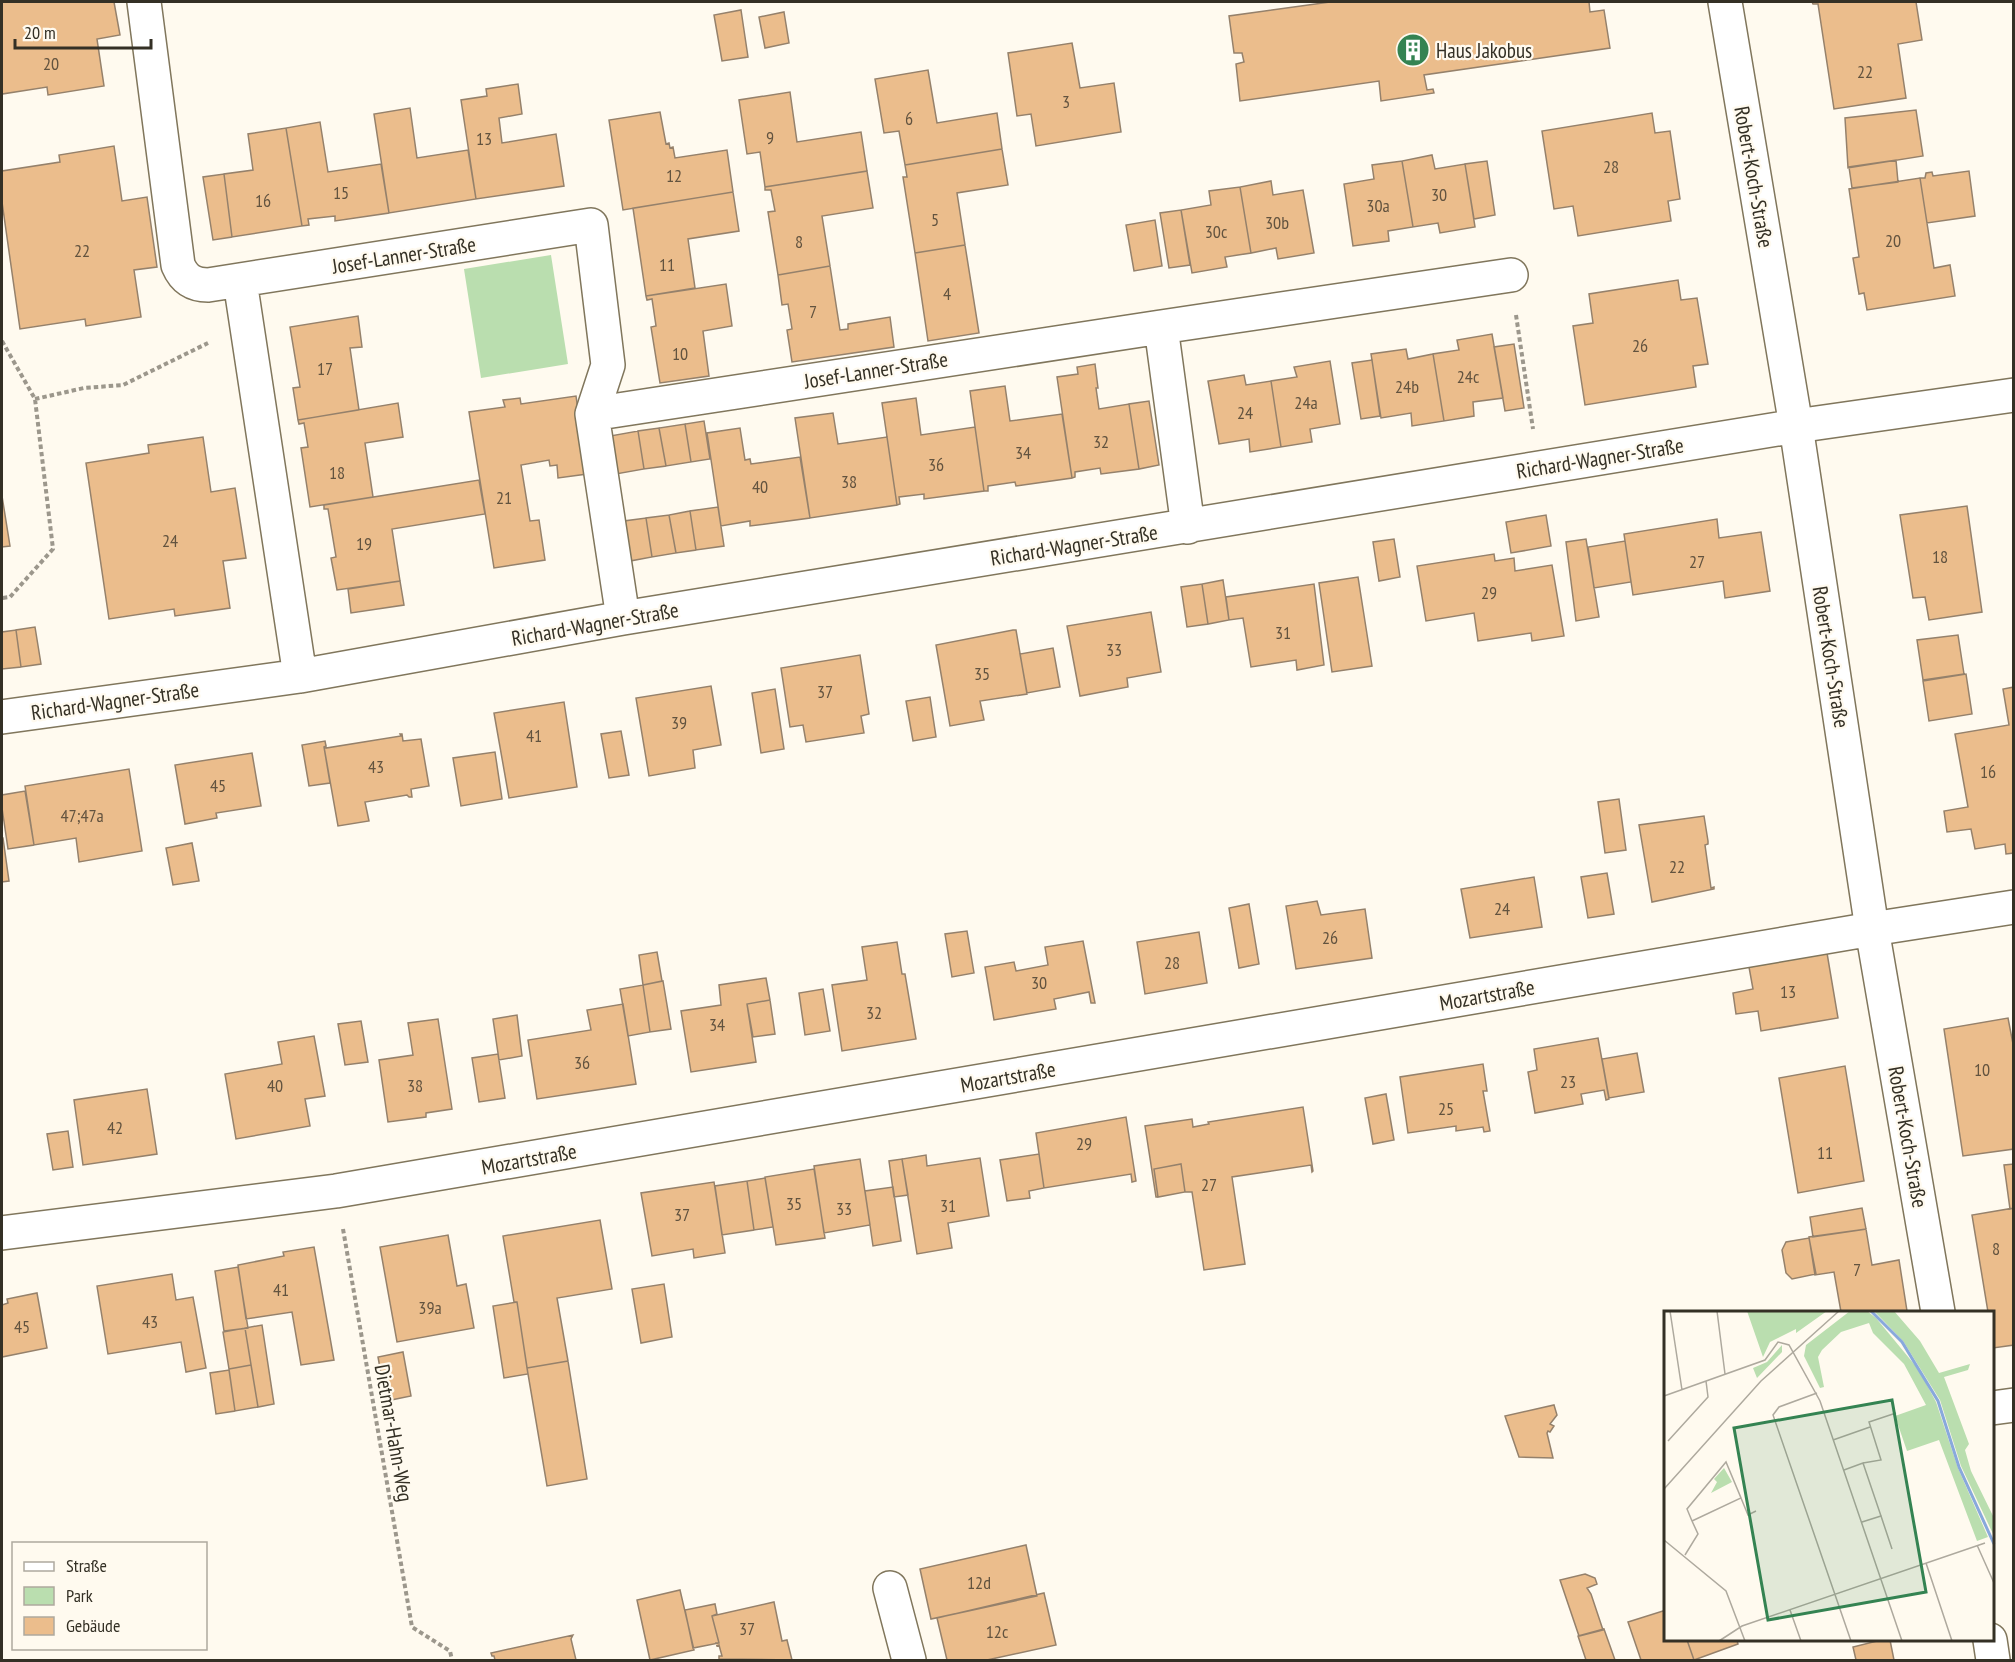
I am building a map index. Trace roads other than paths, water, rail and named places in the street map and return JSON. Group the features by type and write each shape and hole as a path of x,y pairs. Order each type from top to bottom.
{"street":[{"name":"Josef-Lanner-Straße","path":"144,2 178,265 182,274 191,282 199,285 240,281 591,225 608,365 592,414 623,618"},
{"name":"Robert-Koch-Straße","path":"1725,2 1796,426 1872,929 1938,1311"},
{"path":"1161,327 1510,275"},
{"path":"240,281 300,676"},
{"name":"Josef-Lanner-Straße","path":"592,414 1161,327"},
{"name":"Richard-Wagner-Straße","path":"1161,327 1188,527"},
{"name":"Richard-Wagner-Straße","path":"2,717 300,676 623,618 1796,426 2013,395"},
{"name":"Mozartstraße","path":"2,1233 336,1191 1872,929 2013,908"},
{"path":"1994,1408 2013,1405"},
{"path":"890,1588 909,1660"},
{"path":"1990,1641 1993,1660"}],"place":[{"name":"Haus Jakobus","path":"1413,50"}]}
